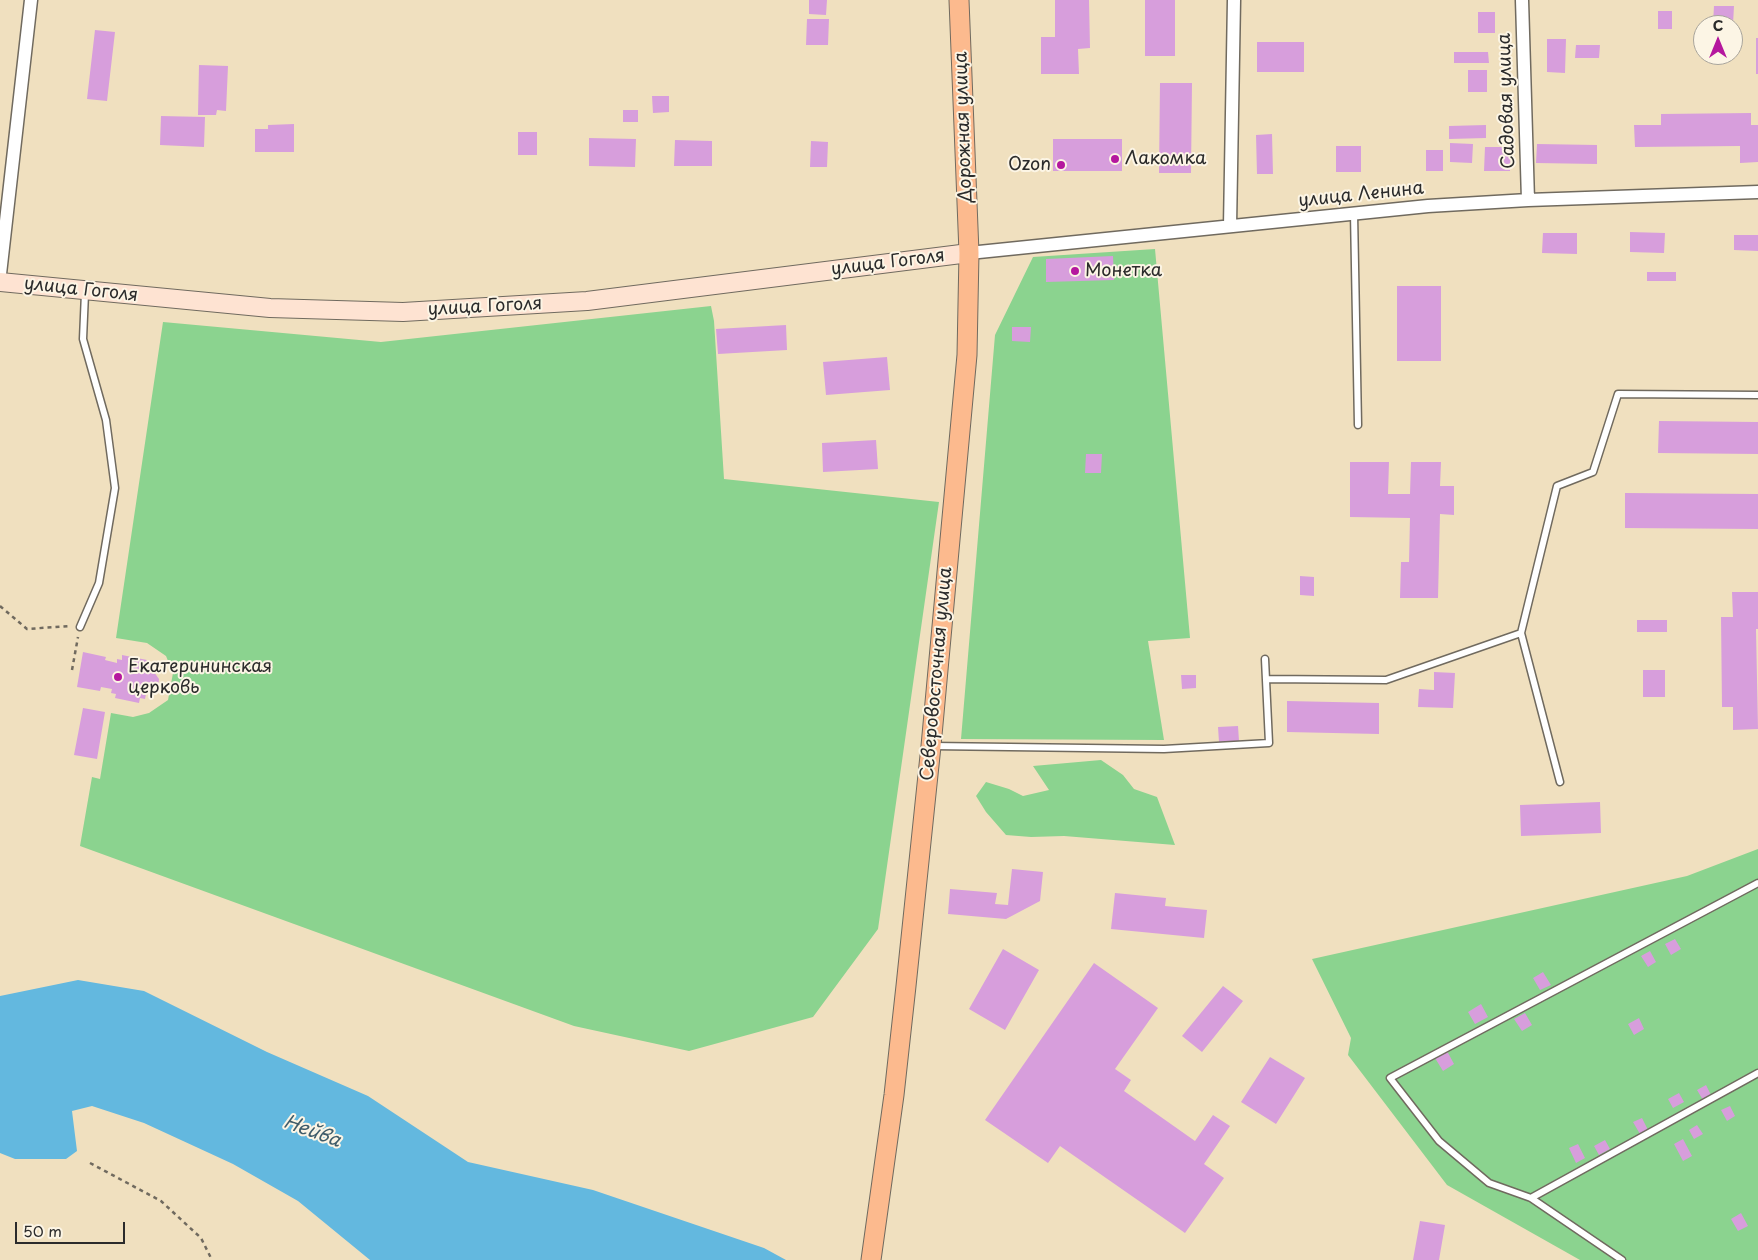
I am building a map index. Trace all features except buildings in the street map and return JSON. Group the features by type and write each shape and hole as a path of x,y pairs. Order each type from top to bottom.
{"main road":[{"name":"Дорожная улица","path":"959,0 969,253"},
{"name":"Северовосточная улица","path":"871,1260 894,1095 931,746 967,355 969,253"}],"street":[{"path":"0,274 31,0"},
{"path":"1230,226 1234,0"},
{"name":"Садовая улица","path":"1522,0 1528,200"},
{"name":"улица Ленина","path":"969,253 1428,206 1528,200 1758,192"},
{"name":"улица Гоголя","path":"0,282 270,308 403,312 587,301 969,253"}],"lane":[{"path":"1354,213 1358,425"},
{"path":"80,627 99,583 115,488 106,420 83,338 85,291"},
{"path":"1560,782 1521,633 1558,486 1592,472 1618,394 1758,396"},
{"path":"1266,679 1386,680 1521,633"},
{"path":"931,746 1164,749 1269,743 1265,659"},
{"path":"1622,1260 1531,1198 1489,1183 1439,1141 1390,1078 1758,883"},
{"path":"1531,1198 1758,1073"}],"path":[{"path":"0,606 27,629 55,626 80,627 72,670"},
{"path":"90,1163 162,1201 202,1238 212,1260"}],"green space":[{"path":"1155,249 1190,638 1148,641 1164,740 961,739 995,335 1033,257"},
{"path":"711,306 714,321 724,479 939,502 878,929 813,1017 689,1051 574,1026 80,846 92,777 100,779 111,713 133,717 149,713 168,700 173,673 166,656 147,643 116,638 163,322 381,342"},
{"path":"1101,760 1123,775 1134,789 1157,797 1175,845 1064,836 1031,837 1006,835 986,812 976,796 986,782 1009,789 1023,796 1049,790 1033,766"},
{"path":"1758,849 1758,1260 1580,1260 1447,1185 1348,1055 1351,1038 1312,959 1687,876"}],"water":[{"name":"Нейва","path":"78,980 144,991 267,1052 368,1096 468,1162 593,1190 764,1248 786,1260 370,1260 298,1201 233,1164 144,1123 92,1106 72,1111 77,1151 66,1159 15,1159 0,1153 0,996"}],"place":[{"name":"Лакомка","path":"1115,159"},
{"name":"Ozon","path":"1061,165"},
{"name":"Монетка","path":"1075,271"},
{"name":"Екатерининская церковь","path":"118,677"}]}
